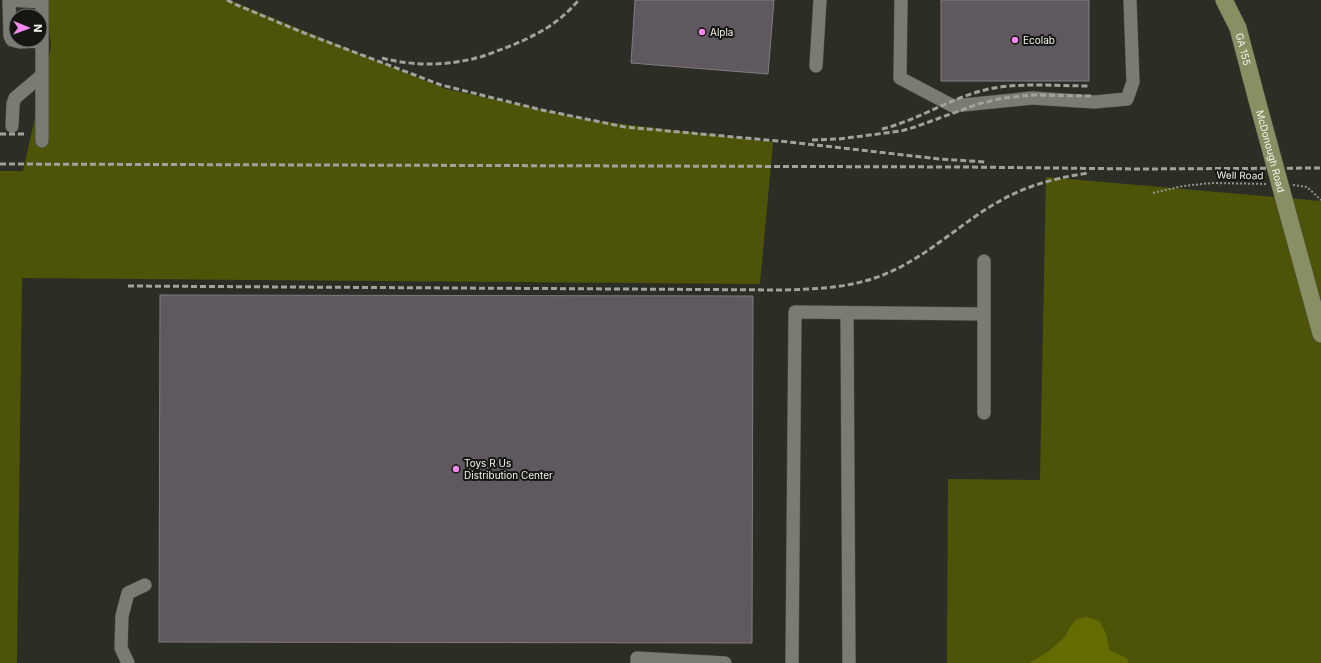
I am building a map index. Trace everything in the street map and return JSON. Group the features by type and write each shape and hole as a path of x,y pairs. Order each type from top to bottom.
{"main road":[{"name":"GA 155","path":"1224,0 1238,28 1257,100"},
{"name":"McDonough Road","path":"1257,100 1321,334"}],"street":[{"path":"9,0 42,1"},
{"path":"816,66 820,0"},
{"path":"901,0 900,78 954,106 1032,98 1094,102 1127,99 1133,82 1130,0"},
{"path":"41,48 42,141"},
{"path":"12,126 13,104 15,98 41,76"},
{"path":"984,261 984,413"},
{"path":"792,663 795,312 984,314"},
{"path":"847,313 849,663"},
{"path":"128,663 121,648 122,616 128,593 145,585"},
{"path":"637,663 637,658 667,662 725,663"}],"path":[{"name":"Well Road","path":"1153,193 1212,182 1270,184"},
{"path":"1289,185 1307,187 1321,200"}],"shaded area":[{"path":"46,0 229,0 446,89 589,120 773,142 760,284 22,278 17,663 0,663 0,171 23,171 51,47"},
{"path":"1046,177 1321,201 1321,663 947,663 948,479 1040,480"},
{"path":"1087,617 1099,621 1106,633 1109,650 1127,658 1128,663 1030,663 1049,651 1065,637 1070,627 1077,619"}],"building":[{"name":"Alpla","path":"635,0 774,0 768,74 631,63"},
{"name":"Ecolab","path":"941,0 1089,0 1089,81 941,81"},
{"name":"Toys R Us Distribution Center","path":"160,295 753,296 752,643 159,642"}],"railway":[{"path":"227,0 304,33 441,85 542,110 625,127 789,142 940,159 986,162"},
{"path":"382,58 417,64 441,64 465,61 480,57 521,42 543,30 564,15 579,0"},
{"path":"882,129 894,126 962,97 988,89 1031,85 1090,86"},
{"path":"812,140 839,139 901,131 978,104 1003,98 1033,95 1091,96"},
{"path":"0,134 27,134"},
{"path":"0,164 966,167 1138,169 1321,168"},
{"path":"128,286 782,290 833,287 858,283 883,275 898,268 925,253 988,208 1024,189 1048,181 1088,173"}],"place":[{"name":"Alpla","path":"702,32"},
{"name":"Ecolab","path":"1015,40"},
{"name":"Toys R Us Distribution Center","path":"456,469"}]}
